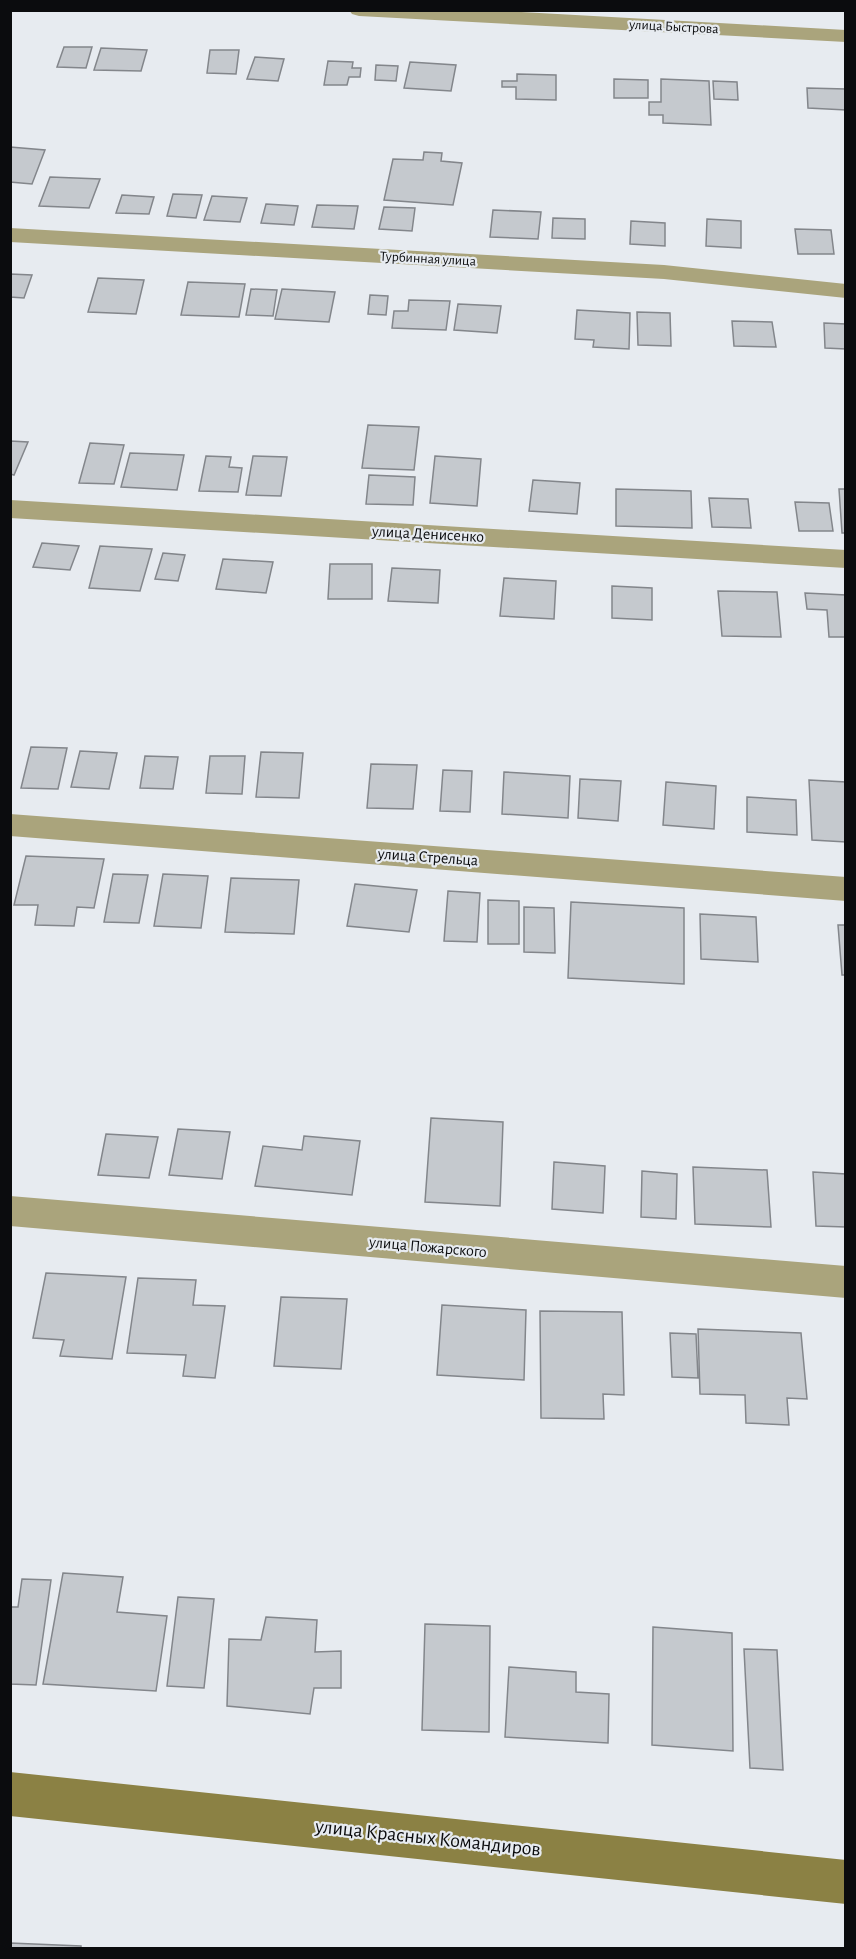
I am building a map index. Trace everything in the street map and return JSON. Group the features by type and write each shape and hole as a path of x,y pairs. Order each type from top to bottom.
{"street":[{"name":"улица Быстрова","path":"359,10 846,36"},
{"name":"Турбинная улица","path":"10,235 664,272 846,291"},
{"name":"улица Денисенко","path":"10,509 846,559"},
{"name":"улица Стрельца","path":"10,825 846,889"},
{"name":"улица Пожарского","path":"10,1211 846,1282"},
{"name":"улица Красных Командиров","path":"10,1794 846,1882"}],"building":[{"path":"64,47 92,47 86,68 57,67"},
{"path":"101,48 147,50 141,71 94,70"},
{"path":"210,50 239,50 236,74 207,73"},
{"path":"255,57 284,59 278,81 247,79"},
{"path":"328,61 353,62 352,68 361,68 360,77 349,77 347,85 324,85"},
{"path":"410,62 456,65 451,91 404,88"},
{"path":"376,65 398,66 396,81 375,80"},
{"path":"517,74 556,75 556,100 516,99 516,87 502,87 502,81 517,81"},
{"path":"614,79 648,80 648,98 614,98"},
{"path":"661,79 709,81 711,125 663,123 663,115 649,115 649,102 661,102"},
{"path":"713,81 737,82 738,100 714,99"},
{"path":"807,88 846,89 846,110 808,108"},
{"path":"10,147 45,150 32,184 10,182"},
{"path":"424,152 442,153 441,161 462,163 453,205 384,200 393,159 423,160"},
{"path":"50,177 100,179 89,208 39,206"},
{"path":"173,194 202,195 196,218 167,216"},
{"path":"122,195 154,197 149,214 116,213"},
{"path":"212,196 247,198 240,222 204,220"},
{"path":"266,204 298,206 294,225 261,223"},
{"path":"317,205 358,206 354,229 312,227"},
{"path":"384,207 415,208 412,231 379,229"},
{"path":"493,210 541,212 538,239 490,237"},
{"path":"553,218 585,219 585,239 552,238"},
{"path":"707,219 741,221 741,248 706,246"},
{"path":"631,221 665,223 665,246 630,244"},
{"path":"795,229 831,230 834,254 798,254"},
{"path":"10,274 32,275 24,298 10,297"},
{"path":"98,278 144,280 136,314 88,312"},
{"path":"188,282 245,284 239,317 181,315"},
{"path":"251,289 277,290 273,316 246,315"},
{"path":"282,289 335,292 329,322 275,319"},
{"path":"370,295 388,296 386,315 368,314"},
{"path":"409,300 450,301 446,330 392,328 394,311 408,311"},
{"path":"458,304 501,306 497,333 454,330"},
{"path":"577,310 630,313 629,349 593,347 594,340 575,339"},
{"path":"637,312 670,313 671,346 638,345"},
{"path":"732,321 772,322 776,347 734,346"},
{"path":"824,323 846,324 846,349 825,348"},
{"path":"368,425 419,427 414,470 362,468"},
{"path":"10,441 28,442 14,475 10,474"},
{"path":"90,443 124,445 114,484 79,483"},
{"path":"130,453 184,455 177,490 121,487"},
{"path":"206,456 231,457 229,467 242,468 238,492 199,491"},
{"path":"253,456 287,457 281,496 246,495"},
{"path":"435,456 481,459 477,506 430,503"},
{"path":"369,475 415,477 413,505 366,504"},
{"path":"533,480 580,483 577,514 529,511"},
{"path":"616,489 691,491 692,528 616,526"},
{"path":"839,489 846,489 846,533 842,533"},
{"path":"709,498 748,499 751,528 712,527"},
{"path":"795,502 829,503 833,531 799,531"},
{"path":"42,543 79,546 70,570 33,567"},
{"path":"100,546 152,549 140,591 89,588"},
{"path":"163,553 185,555 178,581 155,579"},
{"path":"223,559 273,562 266,593 216,589"},
{"path":"330,564 372,564 372,599 328,599"},
{"path":"392,568 440,570 438,603 388,601"},
{"path":"504,578 556,581 554,619 500,616"},
{"path":"612,586 652,588 652,620 612,618"},
{"path":"718,591 777,592 781,637 722,636"},
{"path":"805,593 846,595 846,637 829,637 827,610 807,609"},
{"path":"31,747 67,748 58,789 21,788"},
{"path":"80,751 117,753 109,789 71,787"},
{"path":"261,752 303,753 299,798 256,797"},
{"path":"145,756 178,757 173,789 140,788"},
{"path":"210,756 245,756 242,794 206,793"},
{"path":"371,764 417,765 413,809 367,808"},
{"path":"443,770 472,771 470,812 440,811"},
{"path":"504,772 570,776 568,818 502,814"},
{"path":"580,779 621,781 618,821 578,818"},
{"path":"809,780 846,782 846,842 812,840"},
{"path":"666,782 716,786 714,829 663,825"},
{"path":"747,797 796,800 797,835 747,832"},
{"path":"26,856 104,859 94,908 77,907 74,926 35,925 38,905 14,905"},
{"path":"113,874 148,875 139,923 104,922"},
{"path":"163,874 208,876 201,928 154,926"},
{"path":"231,878 299,880 294,934 225,932"},
{"path":"355,884 417,890 409,932 347,926"},
{"path":"448,891 480,893 477,942 444,941"},
{"path":"488,900 519,901 519,944 488,944"},
{"path":"571,902 684,908 684,984 568,978"},
{"path":"524,907 554,908 555,953 524,952"},
{"path":"700,914 756,917 758,962 701,959"},
{"path":"838,925 846,925 846,975 842,975"},
{"path":"431,1118 503,1122 500,1206 425,1202"},
{"path":"178,1129 230,1132 222,1179 169,1175"},
{"path":"106,1134 158,1137 149,1178 98,1175"},
{"path":"304,1136 360,1141 352,1195 255,1186 263,1146 302,1150"},
{"path":"554,1162 605,1166 603,1213 552,1209"},
{"path":"693,1167 767,1170 771,1227 695,1224"},
{"path":"642,1171 677,1174 676,1219 641,1217"},
{"path":"813,1172 846,1174 846,1227 816,1226"},
{"path":"46,1273 126,1277 112,1359 60,1356 64,1340 33,1338"},
{"path":"138,1278 196,1280 193,1305 225,1306 215,1378 183,1376 186,1355 127,1353"},
{"path":"281,1297 347,1299 341,1369 274,1366"},
{"path":"442,1305 526,1310 524,1380 437,1375"},
{"path":"540,1311 622,1312 624,1395 603,1394 604,1419 541,1418"},
{"path":"698,1329 801,1333 807,1399 787,1398 789,1425 746,1423 745,1395 700,1394"},
{"path":"670,1333 696,1334 698,1378 672,1377"},
{"path":"63,1573 123,1577 117,1612 167,1616 156,1691 43,1684"},
{"path":"22,1579 51,1580 36,1685 10,1684 10,1607 18,1607"},
{"path":"178,1597 214,1599 204,1688 167,1686"},
{"path":"266,1617 317,1620 315,1652 341,1651 341,1688 314,1688 310,1714 227,1706 229,1639 261,1640"},
{"path":"425,1624 490,1626 489,1732 422,1730"},
{"path":"653,1627 732,1633 733,1751 652,1745"},
{"path":"744,1649 777,1650 783,1770 750,1768"},
{"path":"509,1667 576,1672 576,1692 609,1694 608,1743 505,1737"},
{"path":"10,1943 81,1946 81,1948 10,1948"}]}
